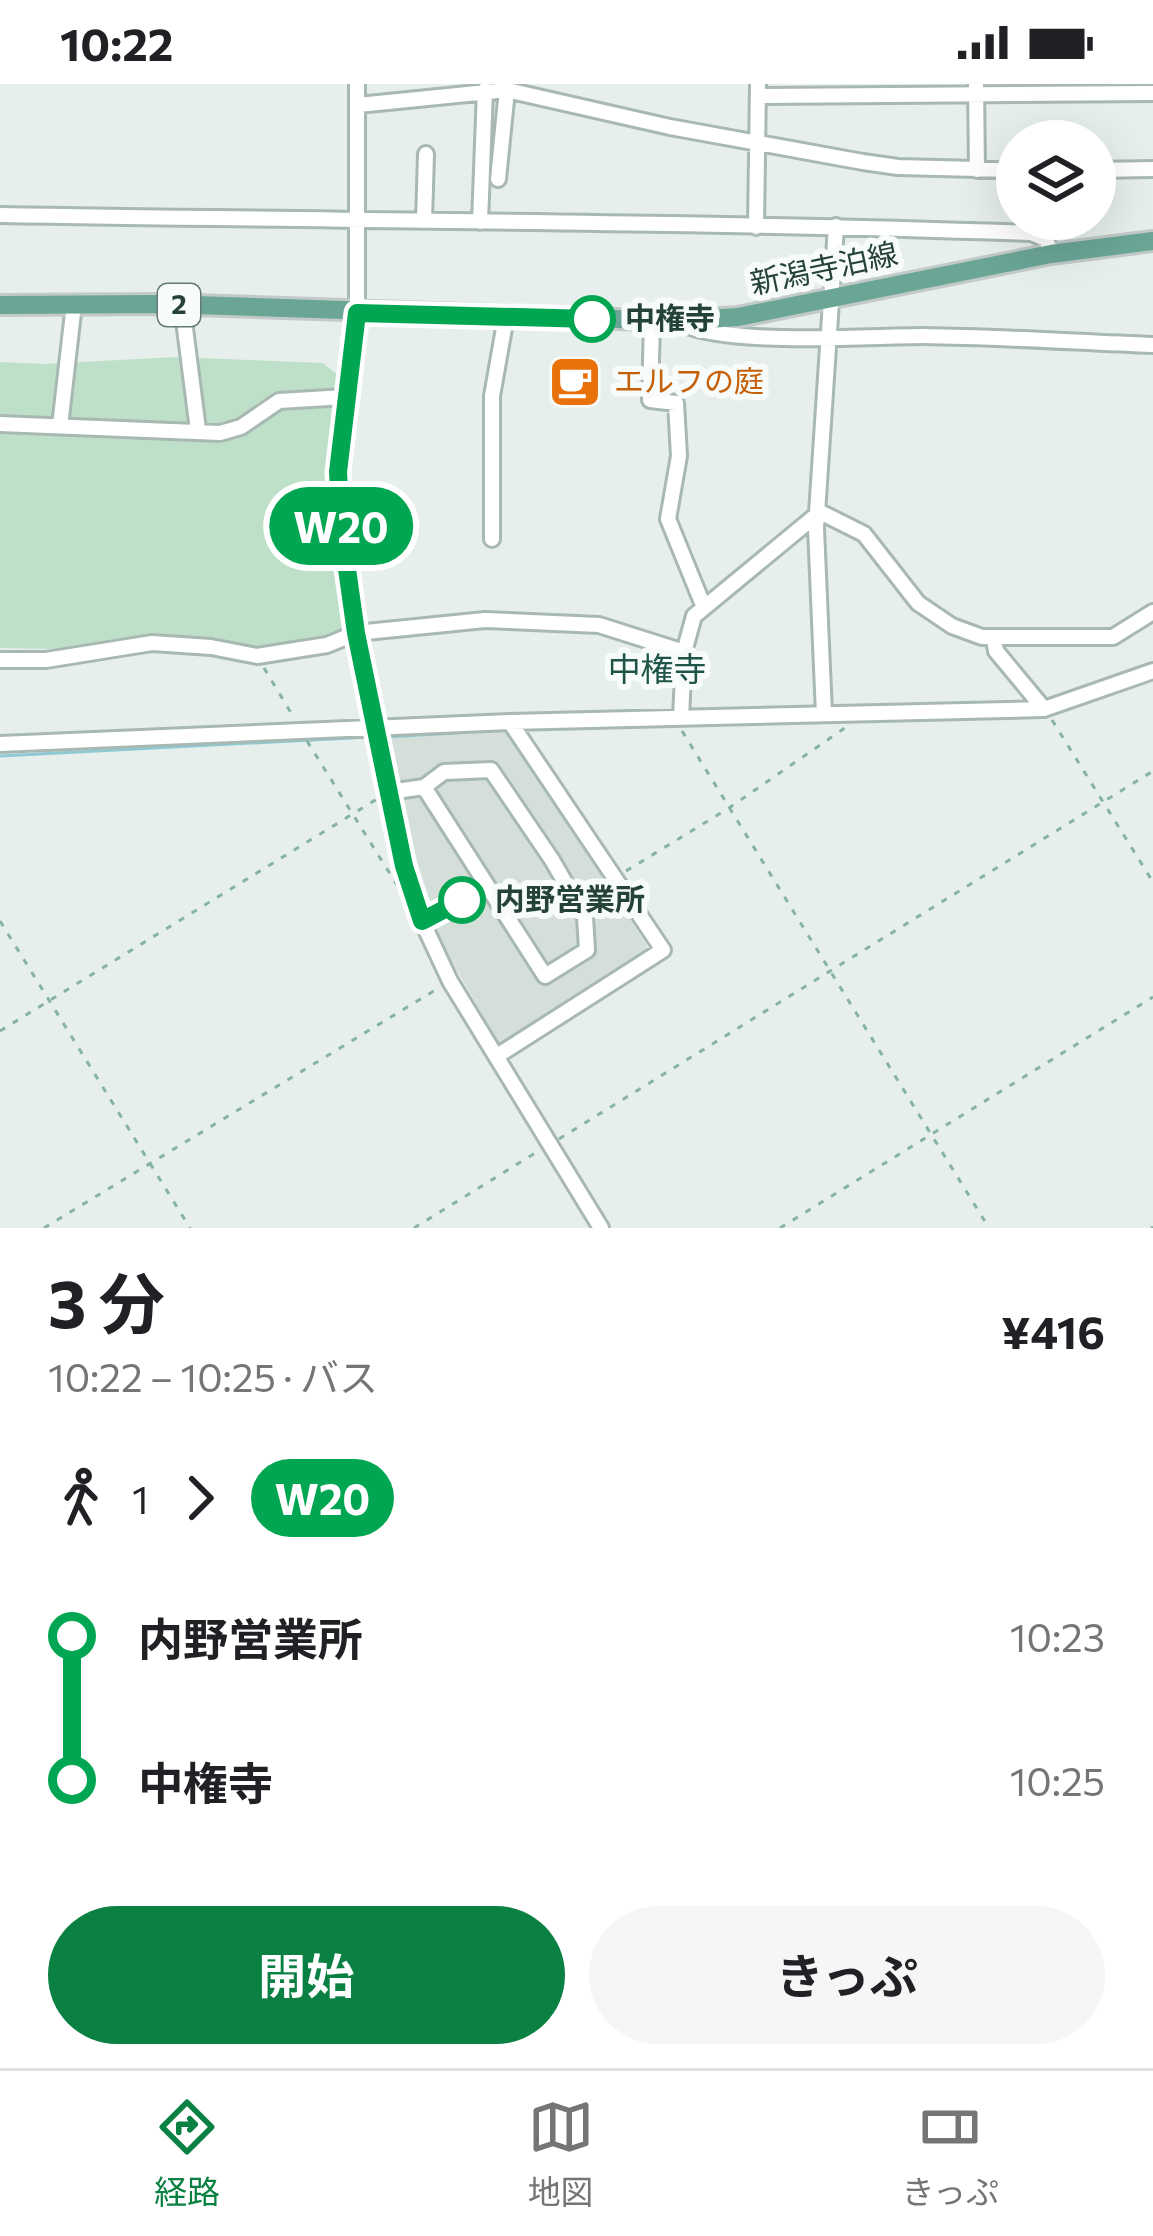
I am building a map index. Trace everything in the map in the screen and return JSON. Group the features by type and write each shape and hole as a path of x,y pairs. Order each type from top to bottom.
{"main road":[{"name":"新潟寺泊線","path":"0,305 182,305 676,321 738,317 1051,254 1153,241"}],"street":[{"path":"357,84 357,313 338,472 356,633 388,792 412,896 450,982 601,1228"},
{"path":"358,105 526,88 758,144 898,167 996,170"},
{"path":"976,89 976,170"},
{"path":"756,227 758,90 1153,93"},
{"path":"480,222 485,91"},
{"path":"498,179 507,91"},
{"path":"424,221 426,154"},
{"path":"1116,170 1153,169"},
{"path":"0,215 1031,233 1046,238 1051,254"},
{"path":"824,714 816,528 836,226"},
{"path":"60,425 74,304"},
{"path":"182,305 198,430"},
{"path":"492,539 492,396 506,317"},
{"path":"652,321 650,400 676,403 679,456 668,519 703,605"},
{"path":"676,321 692,331 709,332 1153,345"},
{"path":"0,424 220,433 241,427 279,400 345,397"},
{"path":"681,718 684,652 694,616 820,512"},
{"path":"820,512 863,534 918,603 952,626 994,640 1113,637 1153,612"},
{"path":"0,660 46,660 152,643 256,656 327,645 356,633 485,620 599,625 684,652"},
{"path":"994,640 996,651 1044,709"},
{"path":"0,744 510,722 1044,709 1153,670"},
{"path":"497,1056 662,950 510,722"},
{"path":"388,792 424,787 444,772 491,770 585,917 587,950 545,976 424,787"},
{"path":"422,921 484,883"}],"path":[{"path":"256,656 398,888 412,896"},
{"path":"1044,709 1153,882"},
{"path":"614,878 729,808 871,710"},
{"path":"681,718 686,740 989,1228"},
{"path":"414,1228 1153,771"},
{"path":"0,1031 388,792"},
{"path":"0,921 190,1228"},
{"path":"44,1228 450,982"},
{"path":"780,1228 1153,998"}],"shaded area":[{"name":"内野営業所","path":"511,731 647,946 645,955 498,1042 443,946 427,905 415,870 389,738"}],"green space":[{"path":"175,357 323,363 338,375 326,481 332,546 352,629 266,653 155,634 53,649 0,648 0,362"}],"waterway":[{"path":"1090,700 1153,679"},
{"path":"769,722 861,720"},
{"path":"523,729 603,726"},
{"path":"385,737 507,730"},
{"path":"0,756 370,737"}],"bus line":[{"name":"W20","path":"462,900 422,921 404,866 356,633 338,472 357,313 592,319"}],"place":[{"name":"中権寺","path":"592,319"},
{"name":"エルフの庭","path":"575,382"},
{"name":"内野営業所","path":"462,900"}],"district":[{"name":"中権寺","path":"657,669"}]}
